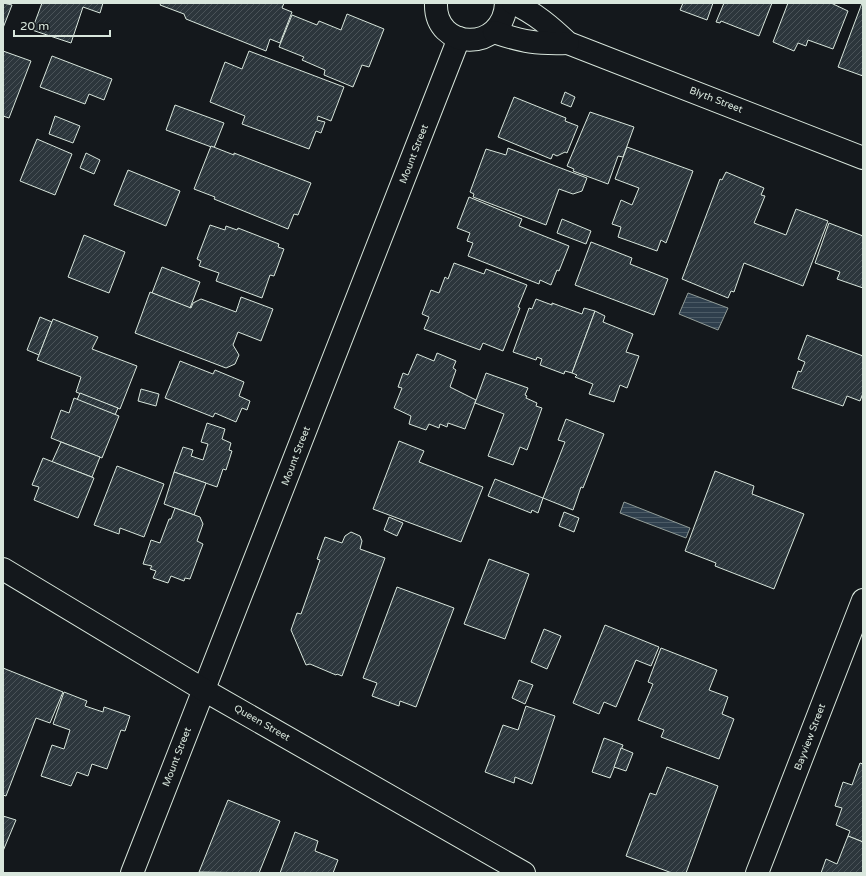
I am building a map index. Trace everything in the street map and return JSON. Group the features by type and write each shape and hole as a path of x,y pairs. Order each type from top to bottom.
{"street":[{"path":"432,4 441,25 449,33 459,38 471,40 483,38 494,32 501,23 505,12 506,3"},
{"name":"Blyth Street","path":"513,3 529,10 568,43 863,158"},
{"name":"Blyth Street","path":"494,32 518,41 534,44 568,43"},
{"name":"Mount Street","path":"132,873 459,38"},
{"name":"Queen Street","path":"3,568 204,690 524,873"},
{"name":"Bayview Street","path":"757,873 863,600"}],"water":[{"path":"688,293 728,308 718,330 679,314"},
{"path":"624,502 690,528 686,538 620,513"}],"building":[{"path":"3,3 12,5 3,28"},
{"path":"42,3 103,3 100,13 83,7 71,43 32,30"},
{"path":"161,3 284,3 282,8 292,12 280,43 270,39 266,51 186,19 184,14 160,5"},
{"path":"683,3 713,3 707,20 680,10"},
{"path":"724,3 772,3 759,36 721,21 720,23 716,22"},
{"path":"788,3 831,3 848,11 833,49 808,40 806,46 798,43 794,51 773,42"},
{"path":"863,3 863,76 838,67"},
{"path":"347,14 384,29 369,67 362,65 353,87 324,75 325,70 302,60 304,57 279,47 292,15 317,25 319,21 341,30"},
{"path":"3,51 31,61 9,118 3,116"},
{"path":"249,51 344,87 331,121 318,116 317,120 325,122 321,133 316,131 309,149 242,124 245,116 210,102 225,62 242,69"},
{"path":"52,56 112,79 104,100 89,94 85,104 40,87"},
{"path":"565,92 575,97 571,107 561,103"},
{"path":"514,97 566,118 565,121 578,126 567,153 565,152 557,156 553,154 551,159 498,137"},
{"path":"175,105 224,123 214,148 166,130"},
{"path":"590,112 634,127 623,157 618,156 608,184 573,171 574,169 567,166"},
{"path":"55,116 80,126 73,143 49,134"},
{"path":"37,139 72,154 55,195 20,181"},
{"path":"211,146 234,155 234,153 311,183 298,215 294,214 288,229 214,199 215,197 194,189"},
{"path":"627,147 693,171 666,243 661,240 657,251 618,237 621,227 612,224 621,200 632,205 639,188 615,179"},
{"path":"508,148 587,178 582,191 573,194 559,189 546,225 473,197 474,194 470,192 486,149 506,155"},
{"path":"86,153 100,160 94,174 80,168"},
{"path":"128,170 180,191 166,226 114,205"},
{"path":"726,172 764,188 761,195 765,196 754,223 786,235 796,209 828,221 803,286 744,263 734,292 731,291 728,298 682,279 720,179 722,180"},
{"path":"469,197 522,219 519,226 569,246 559,271 557,270 551,285 540,280 539,284 468,256 473,243 467,241 470,233 457,228"},
{"path":"562,219 591,231 586,244 557,233"},
{"path":"829,223 863,236 863,288 837,279 840,272 815,263"},
{"path":"210,225 225,230 226,226 237,230 238,228 279,244 278,247 284,249 274,276 270,275 262,298 216,281 219,273 199,266 201,261 197,259"},
{"path":"84,235 125,252 109,293 68,277"},
{"path":"591,242 632,258 630,264 668,279 654,315 575,285"},
{"path":"454,263 484,274 486,269 527,285 518,307 520,308 503,351 483,343 480,350 424,329 429,317 422,314 431,290 439,293 445,277 448,279"},
{"path":"162,267 200,282 190,308 152,293"},
{"path":"150,292 191,308 193,303 201,299 236,312 241,297 273,309 261,341 238,332 233,345 239,355 235,364 226,368 135,333"},
{"path":"536,299 582,314 584,308 595,311 572,373 565,371 564,374 540,365 542,359 537,357 536,360 513,352 529,308 532,309"},
{"path":"595,311 605,316 603,322 633,334 626,352 639,356 627,388 620,385 614,402 589,394 593,384 575,377 577,375 572,373"},
{"path":"40,317 52,322 39,355 27,350"},
{"path":"53,319 98,337 92,349 137,366 120,409 76,392 81,377 37,360"},
{"path":"807,335 863,356 863,393 860,401 847,396 843,406 792,388 798,371 801,372 805,362 798,359"},
{"path":"437,353 456,361 453,368 456,370 450,387 476,400 465,429 448,423 447,427 440,424 439,428 429,424 426,430 409,424 411,416 394,408 402,388 398,387 403,373 408,375 417,354 434,361"},
{"path":"180,361 213,374 215,370 244,382 239,396 250,401 247,410 242,408 236,422 215,413 213,417 165,398"},
{"path":"486,373 528,388 525,395 527,396 526,398 537,403 536,406 542,408 527,450 520,447 513,465 488,456 504,414 475,403"},
{"path":"141,389 159,394 156,406 138,401"},
{"path":"80,393 118,408 115,415 77,400"},
{"path":"74,398 119,416 102,458 51,438 61,410 69,413"},
{"path":"566,419 604,434 583,488 581,487 573,510 543,498 565,442 558,440"},
{"path":"207,423 225,429 222,439 231,443 229,450 232,451 226,470 223,469 217,487 174,472 183,447 193,450 191,456 203,460 208,444 201,442"},
{"path":"399,441 424,451 419,462 483,487 461,542 373,509"},
{"path":"61,442 100,457 92,477 52,462"},
{"path":"43,458 94,478 78,518 34,500 39,487 32,485"},
{"path":"117,466 164,484 144,537 120,528 119,534 94,525"},
{"path":"715,471 754,486 752,494 804,514 774,589 715,566 716,563 685,551"},
{"path":"174,472 206,483 194,515 164,504"},
{"path":"495,479 543,498 538,513 532,510 531,513 488,496"},
{"path":"175,508 200,517 203,524 197,541 203,544 190,579 185,578 184,581 171,576 168,583 153,578 156,571 150,569 152,566 143,564 151,540 160,543"},
{"path":"564,512 579,518 574,532 559,526"},
{"path":"389,517 403,523 397,536 384,530"},
{"path":"351,532 360,536 362,541 360,549 385,558 342,676 310,664 306,665 291,630 297,613 301,614 320,560 317,559 325,537 342,543 345,536"},
{"path":"489,559 529,574 505,639 464,624"},
{"path":"397,587 454,608 416,707 400,701 399,706 372,696 377,683 363,678"},
{"path":"605,625 659,647 651,666 636,660 616,707 604,702 599,714 573,703"},
{"path":"544,629 561,636 547,669 531,662"},
{"path":"661,648 717,670 709,690 728,697 722,714 734,719 719,759 661,737 664,730 638,720 653,684 648,682"},
{"path":"3,668 63,692 50,723 36,718 6,796 3,795"},
{"path":"519,680 533,685 525,704 512,698"},
{"path":"64,692 87,701 85,706 103,712 104,707 130,716 125,731 121,730 107,769 92,764 88,776 77,772 71,786 41,776 52,745 64,749 70,730 53,724"},
{"path":"526,706 555,716 532,784 515,777 514,783 485,772 503,725 518,730"},
{"path":"604,738 623,745 610,778 592,772"},
{"path":"621,748 633,753 626,771 614,767"},
{"path":"860,763 863,764 863,842 848,836 850,831 836,825 842,808 835,806 843,782 852,785"},
{"path":"667,767 718,786 686,873 672,873 626,856 650,793 656,795"},
{"path":"228,800 280,821 259,873 199,872"},
{"path":"3,816 16,820 3,851"},
{"path":"295,832 318,841 315,851 338,860 333,873 280,873"},
{"path":"848,836 863,842 863,873 821,873 826,859 837,864"}]}
